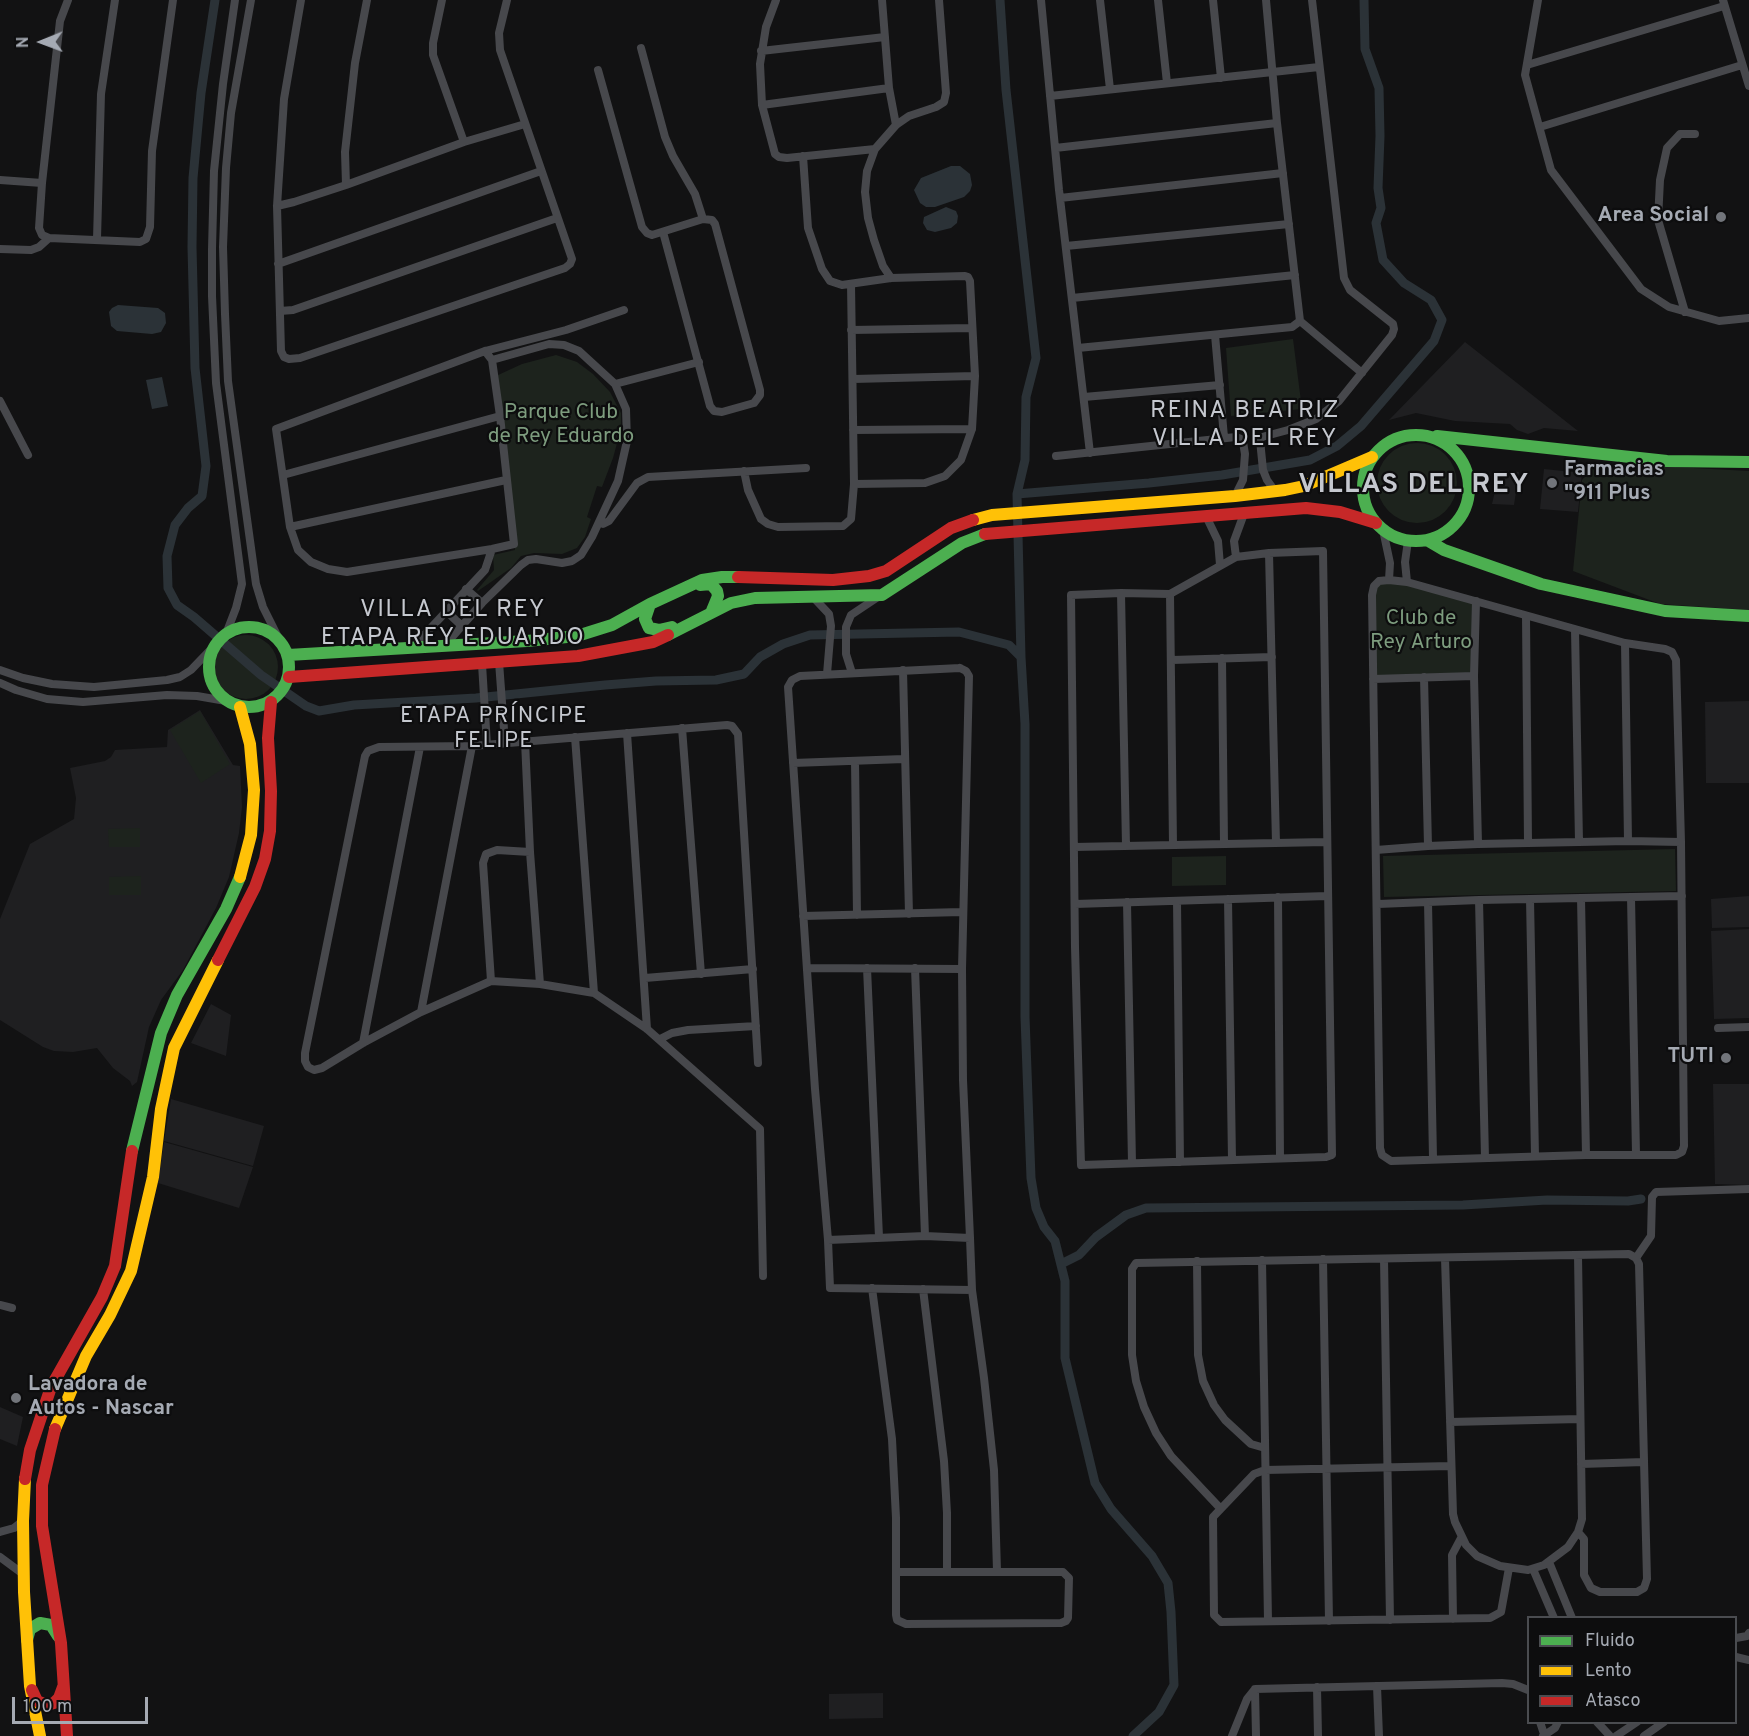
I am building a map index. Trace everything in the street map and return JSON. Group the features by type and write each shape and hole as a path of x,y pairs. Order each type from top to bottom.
{"street":[{"path":"68,0 60,21 39,228 42,234 50,238 140,242 148,235 152,151 173,0"},
{"path":"98,239 101,94 115,0"},
{"path":"0,670 52,684 94,687 167,680 191,670 226,634 237,608 242,584 216,383 212,296 214,171 223,84 236,0"},
{"path":"0,683 16,690 56,700 83,702 167,694 197,696 226,701 240,707 256,708 271,702 282,691 289,677 288,655 263,607 256,584 228,381 223,247 226,168 231,112 251,0"},
{"path":"301,0 284,99 277,206 281,351 284,357 292,359 567,267 572,258 499,43 507,0"},
{"path":"346,186 345,152 355,63 367,0"},
{"path":"442,0 433,43 433,55 464,142"},
{"path":"776,0 760,51 762,105 775,154 779,157 803,156 875,149"},
{"path":"882,0 890,88 896,125"},
{"path":"891,278 877,249 868,218 865,192 867,171 875,149 896,125 909,116 941,105 945,98 939,0"},
{"path":"1041,0 1060,198 1090,453"},
{"path":"1100,0 1110,89"},
{"path":"1158,0 1167,83"},
{"path":"1213,0 1221,78"},
{"path":"1266,0 1277,123 1300,321 1362,373"},
{"path":"1275,491 1266,480 1263,470 1260,440 1262,436 1288,430 1316,419 1339,401 1392,335 1394,329 1393,324 1350,290 1344,278 1312,0"},
{"path":"1539,0 1525,75 1551,170 1641,289 1669,307 1685,312 1719,321 1749,318"},
{"path":"1527,65 1723,3 1749,86"},
{"path":"760,51 885,37"},
{"path":"641,48 665,137 695,194 703,219"},
{"path":"1540,127 1742,65"},
{"path":"1050,96 1319,67"},
{"path":"598,70 642,227 652,235 703,219 712,220 715,224 759,390 758,399 754,403 722,412 714,411 711,406 663,232"},
{"path":"762,105 890,88"},
{"path":"1055,148 1277,123"},
{"path":"277,206 346,186 464,142 525,124"},
{"path":"1685,312 1658,220 1660,180 1667,148 1680,134 1695,134"},
{"path":"803,156 808,228 822,269 830,280 835,283 851,284 891,278 968,277 975,376 972,429 961,460 945,476 925,483 854,484"},
{"path":"278,264 542,171"},
{"path":"1060,198 1283,173"},
{"path":"0,180 42,183"},
{"path":"280,311 293,309 557,218"},
{"path":"1066,246 1289,224"},
{"path":"0,249 31,250 50,238"},
{"path":"1072,298 1295,275"},
{"path":"744,471 748,490 761,519 768,524 778,527 846,525 853,516 851,284"},
{"path":"485,351 492,360 514,544 347,572 328,569 311,562 298,550 290,527 276,429 485,351 566,330 624,310"},
{"path":"1078,348 1292,327 1300,321"},
{"path":"851,330 972,328"},
{"path":"1215,334 1224,437"},
{"path":"445,645 483,603 528,560 562,562 572,561 581,555 618,482 627,441 626,409 615,384 579,351 564,345 549,344 492,360"},
{"path":"615,384 699,362"},
{"path":"853,379 975,376"},
{"path":"1084,397 1220,385"},
{"path":"0,401 28,455"},
{"path":"283,475 500,416"},
{"path":"853,430 972,429"},
{"path":"852,674 846,650 846,627 850,615 962,543 979,535 1245,511 1306,508 1340,512 1380,527 1395,537 1408,541 1427,540 1444,534 1457,522 1466,506 1469,488 1466,470 1457,454 1443,442 1426,435"},
{"path":"1389,580 1390,563 1380,527 1367,508 1363,491 1365,473 1372,457 1396,438 1426,435 1667,461 1749,462"},
{"path":"1056,456 1224,437 1241,439 1245,453 1244,480 1235,496"},
{"path":"288,655 577,636 612,626 650,604 702,580 722,577 833,580 869,576 886,571 951,528 992,515 1275,491 1304,486 1372,457"},
{"path":"599,522 603,524 609,521 637,483 648,477 806,468"},
{"path":"290,527 506,480"},
{"path":"1236,558 1234,540 1245,511"},
{"path":"1206,516 1218,541 1220,565"},
{"path":"1427,540 1444,550 1541,584 1665,611 1749,616"},
{"path":"1407,582 1405,562 1408,541"},
{"path":"413,647 485,570 492,549"},
{"path":"1323,551 1332,1153 1328,1157 1081,1165 1071,595 1170,594 1236,558 1269,553 1323,551"},
{"path":"1269,553 1276,843"},
{"path":"1379,581 1407,582 1625,643 1665,649 1672,652 1676,660 1682,896 1684,1146 1682,1152 1676,1155 1433,1158 1391,1161 1382,1155 1380,1148 1372,595 1374,586 1379,581"},
{"path":"675,592 706,584 714,586 718,596 711,613"},
{"path":"466,589 483,603"},
{"path":"1121,593 1126,846"},
{"path":"1170,594 1173,845"},
{"path":"289,677 578,656 654,642 731,603 755,598 882,595"},
{"path":"813,597 829,614 831,627 827,674"},
{"path":"1476,601 1474,676 1478,844"},
{"path":"650,604 645,619 650,628 659,630 696,621"},
{"path":"446,611 462,626"},
{"path":"1526,616 1528,843"},
{"path":"226,634 244,627 263,629 279,639"},
{"path":"1575,630 1579,842"},
{"path":"1625,643 1628,842"},
{"path":"215,645 209,660 209,675 215,690 226,701"},
{"path":"1172,660 1272,657"},
{"path":"1222,658 1224,844"},
{"path":"499,662 505,743"},
{"path":"482,664 487,745"},
{"path":"972,1290 830,1288 788,687 792,680 800,676 960,668 969,676 962,912 963,1080 972,1290 994,1470 997,1571"},
{"path":"903,670 909,914"},
{"path":"1373,679 1474,676"},
{"path":"1424,677 1428,846"},
{"path":"67,1736 61,1643 42,1526 42,1485 54,1430 86,1356 110,1316 131,1271 153,1178 161,1109 174,1048 255,887 265,859 270,831 271,791 268,738 271,702"},
{"path":"40,1736 30,1686 23,1574 24,1487 30,1450 51,1387 102,1297 115,1266 128,1169 161,1033 177,995 226,909 243,871 251,836 254,790 250,744 240,707"},
{"path":"486,714 502,713"},
{"path":"758,1063 736,729 727,725 472,746 379,747 368,751 365,756 307,1042 305,1061 308,1067 314,1070 322,1068 363,1042 421,1012 491,981 540,984 594,993 660,1039 760,1129 763,1275"},
{"path":"682,728 701,974"},
{"path":"627,733 647,1029"},
{"path":"575,737 594,993"},
{"path":"525,741 530,852 540,984"},
{"path":"421,1012 472,746"},
{"path":"363,1042 420,747"},
{"path":"793,763 904,759"},
{"path":"855,761 857,915"},
{"path":"1074,847 1326,842"},
{"path":"1376,850 1478,844 1681,842"},
{"path":"491,981 483,862 486,854 497,850 530,852"},
{"path":"1075,904 1327,896"},
{"path":"1378,904 1682,896"},
{"path":"1278,897 1280,1158"},
{"path":"1631,897 1636,1154"},
{"path":"1581,898 1586,1155"},
{"path":"1227,899 1232,1160"},
{"path":"1530,899 1535,1156"},
{"path":"1479,900 1485,1158"},
{"path":"1177,901 1180,1162"},
{"path":"1127,902 1132,1163"},
{"path":"1428,902 1433,1158"},
{"path":"803,916 962,912"},
{"path":"807,968 962,969"},
{"path":"867,968 879,1237"},
{"path":"915,968 925,1236"},
{"path":"645,978 753,969"},
{"path":"660,1039 672,1033 688,1030 756,1026"},
{"path":"1718,1028 1749,1027"},
{"path":"1636,1258 1651,1236 1652,1197 1656,1192 1749,1189"},
{"path":"828,1240 925,1236 970,1238"},
{"path":"1220,1508 1180,1467 1156,1433 1139,1393 1133,1362 1133,1266 1141,1262 1629,1254 1640,1264 1647,1583 1644,1588 1637,1592 1600,1592 1591,1588 1584,1575 1584,1539 1578,1532"},
{"path":"1445,1258 1453,1514 1461,1538 1471,1552 1491,1563 1509,1568 1533,1569 1549,1562 1568,1547 1578,1532 1582,1519 1578,1255"},
{"path":"1323,1259 1329,1621"},
{"path":"1384,1259 1390,1620"},
{"path":"1262,1260 1268,1621"},
{"path":"1197,1261 1198,1355 1203,1381 1214,1405 1225,1420 1251,1444 1265,1448"},
{"path":"872,1288 892,1439 897,1620 902,1624 1061,1623 1068,1620 1069,1578 1065,1573 896,1572"},
{"path":"923,1289 945,1469 946,1572"},
{"path":"0,1305 12,1308"},
{"path":"1450,1422 1580,1419"},
{"path":"1581,1464 1644,1462"},
{"path":"1451,1466 1265,1470 1254,1474 1213,1517 1214,1615 1221,1622 1490,1618 1500,1614 1509,1568"},
{"path":"0,1532 14,1528 23,1521"},
{"path":"1453,1619 1452,1555 1461,1538"},
{"path":"0,1557 23,1574"},
{"path":"1549,1562 1572,1616"},
{"path":"1533,1569 1554,1616"},
{"path":"27,1646 29,1631 40,1623 54,1627 61,1643"},
{"path":"30,1686 37,1701 51,1704 61,1695 64,1681"},
{"path":"1232,1736 1247,1699 1255,1689 1502,1683 1513,1684 1527,1690"},
{"path":"1377,1686 1379,1736"},
{"path":"1317,1687 1318,1736"},
{"path":"1255,1689 1256,1736"},
{"path":"1544,1735 1553,1731 1557,1724"},
{"path":"1599,1724 1610,1736"},
{"path":"1616,1736 1634,1724"},
{"path":"1644,1736 1661,1724"}],"shaded area":[{"path":"951,166 960,166 970,174 972,185 970,191 964,197 935,207 926,207 920,203 914,190 921,178"},
{"path":"946,207 956,211 957,223 951,228 935,232 927,230 923,223 924,217"},
{"path":"118,305 158,308 165,313 166,323 161,332 152,334 117,331 111,326 109,312"},
{"path":"1465,342 1578,431 1544,428 1528,434 1517,430 1510,424 1455,421 1416,413 1389,420"},
{"path":"162,377 168,406 152,409 146,380"},
{"path":"1544,469 1582,473 1578,512 1540,509"},
{"path":"1500,470 1519,472 1514,505 1492,504"},
{"path":"1749,701 1749,783 1706,783 1705,702"},
{"path":"200,710 233,765 240,766 242,807 239,833 229,877 216,908 183,970 161,1000 149,1027 137,1082 132,1086 130,1081 113,1068 97,1048 73,1052 54,1051 43,1047 0,1020 0,919 30,844 74,819 76,798 70,768 105,761 115,750 167,747 168,730"},
{"path":"1749,896 1749,927 1712,928 1711,899"},
{"path":"1749,929 1749,1018 1714,1019 1711,931"},
{"path":"211,1004 231,1015 226,1056 191,1043"},
{"path":"1713,1084 1749,1084 1749,1185 1715,1184"},
{"path":"171,1099 264,1126 253,1166 164,1141"},
{"path":"164,1142 253,1167 239,1208 158,1183"},
{"path":"0,1407 23,1417 17,1446 0,1439"},
{"path":"883,1693 883,1718 829,1719 829,1694"}],"green space":[{"path":"1293,339 1302,409 1231,416 1226,348"},
{"name":"Parque Club de Rey Eduardo","path":"556,355 577,362 593,374 610,392 621,413 621,429 613,458 602,487 597,486 587,517 591,519 585,537 577,548 562,554 534,553 521,556 511,568 478,591 494,570 493,555 515,550 496,376 522,364"},
{"path":"1417,443 1432,446 1445,455 1454,468 1457,483 1454,498 1445,511 1432,520 1417,523 1402,520 1389,511 1380,498 1377,483 1380,468 1389,455 1402,446"},
{"path":"1620,464 1749,471 1749,610 1660,604 1573,571 1582,480 1594,466 1610,470"},
{"name":"Club de Rey Arturo","path":"1389,580 1476,601 1474,676 1373,679 1374,586"},
{"path":"240,635 252,635 269,644 276,655 278,667 276,679 269,690 252,699 240,699 228,694 219,685 214,673 214,661 219,649 228,640"},
{"path":"200,711 230,764 201,783 170,730"},
{"path":"140,828 140,847 109,847 108,829"},
{"path":"1675,849 1676,891 1384,897 1383,856"},
{"path":"1226,856 1226,885 1172,886 1172,857"},
{"path":"141,876 141,895 109,895 109,877"}],"waterway":[{"path":"215,0 201,93 193,178 195,368 206,466 202,496 188,508 175,525 167,556 168,588 177,605 261,675 306,706 319,711 354,705 476,698 656,681 716,680 744,674 760,657 783,644 810,635 959,632 1009,645 1021,657 1025,724 1025,1017 1031,1178 1036,1208 1044,1227 1055,1241 1065,1281 1065,1358 1095,1483 1111,1509 1152,1556 1168,1583 1174,1685 1159,1712 1133,1736"},
{"path":"1000,0 1006,90 1036,358 1026,397 1025,460 1017,494 1021,657"},
{"path":"1017,494 1222,475 1310,460 1337,446 1361,426 1434,341 1442,320 1431,300 1404,283 1383,260 1376,223 1381,208 1378,188 1379,88 1365,49 1364,0"},
{"path":"1061,1264 1079,1255 1096,1237 1126,1215 1146,1208 1463,1205 1547,1200 1628,1201 1641,1199"}],"traffic: fast":[{"path":"1416,435 1436,439 1453,451 1465,468 1469,488 1465,508 1453,525 1436,537 1416,541 1396,537 1379,525 1367,508 1363,488 1367,468 1379,451 1396,439 1416,435"},
{"path":"1437,436 1667,461 1749,462"},
{"path":"668,635 731,603 755,598 882,595 962,543 985,534"},
{"path":"1427,540 1444,550 1541,584 1665,611 1749,616"},
{"path":"288,655 577,636 612,625 702,580 738,577"},
{"path":"700,585 711,584 717,591 718,596 711,613"},
{"path":"650,604 645,619 649,628 659,630 672,627"},
{"path":"241,627 257,627 278,638 289,659 289,667 289,675 278,696 257,707 241,707 227,701 215,689 209,675 209,659 215,645 227,633 241,627"},
{"path":"132,1151 161,1033 177,995 226,909 240,877"},
{"path":"27,1640 30,1629 40,1623 51,1625 58,1636"}],"traffic: slow":[{"path":"973,520 992,515 1285,490 1304,486 1372,457"},
{"path":"240,707 250,744 254,790 251,835 240,877"},
{"path":"55,1429 86,1356 110,1315 131,1271 153,1177 161,1109 174,1048 218,960"},
{"path":"25,1479 24,1592 30,1686 40,1736"}],"traffic: jam":[{"path":"985,534 1306,508 1340,512 1376,523"},
{"path":"738,577 833,580 869,576 886,571 951,528 973,520"},
{"path":"289,677 578,656 653,642 668,635"},
{"path":"218,960 255,887 265,859 270,831 271,791 268,738 271,702"},
{"path":"25,1479 30,1450 51,1387 102,1297 115,1266 132,1151"},
{"path":"55,1429 42,1485 42,1526 61,1643 67,1736"},
{"path":"32,1690 37,1701 47,1705 59,1698 63,1687"}],"place":[{"name":"Area Social","path":"1721,217"},
{"name":"Farmacias \"911 Plus","path":"1552,483"},
{"name":"TUTI","path":"1726,1058"},
{"name":"Lavadora de Autos - Nascar","path":"16,1398"}],"district":[{"name":"REINA BEATRIZ VILLA DEL REY","path":"1245,426"},
{"name":"VILLAS DEL REY","path":"1414,487"},
{"name":"VILLA DEL REY ETAPA REY EDUARDO","path":"453,625"},
{"name":"ETAPA PRÍNCIPE FELIPE","path":"494,730"}]}
